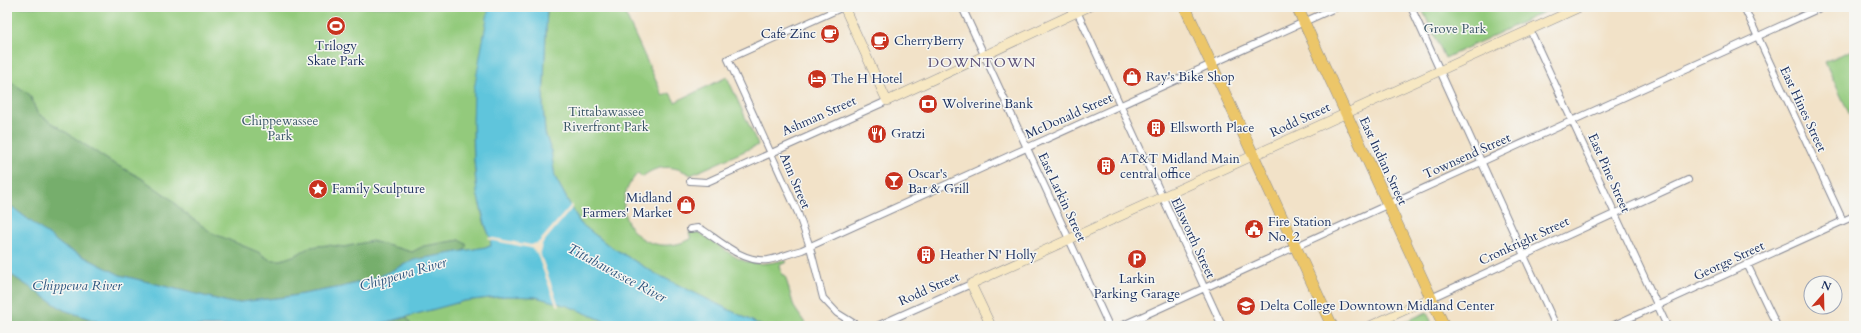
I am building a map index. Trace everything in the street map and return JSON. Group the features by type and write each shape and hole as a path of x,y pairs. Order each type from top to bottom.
{"highway":[{"path":"1185,7 1332,326"},
{"name":"East Indian Street","path":"1297,7 1444,326"}],"street":[{"name":"Ann Street","path":"843,7 728,59 798,213 810,247 823,298 837,313 858,326"},
{"path":"843,7 887,101"},
{"name":"East Larkin Street","path":"962,7 1109,326"},
{"name":"Ashman Street","path":"690,181 708,182 771,152 887,101 1076,9 1088,7"},
{"name":"McDonald Street","path":"690,229 698,228 703,230 737,252 752,259 767,260 810,247 1337,7"},
{"path":"1411,7 1480,162 1556,326"},
{"name":"Rodd Street","path":"877,326 1580,7"},
{"name":"East Hines Street","path":"1744,7 1843,221"},
{"name":"Townsend Street","path":"1121,326 1822,7"},
{"name":"Ellsworth Street","path":"1076,9 1222,326"},
{"name":"East Pine Street","path":"1530,30 1573,120 1667,326"},
{"name":"Cronkright Street","path":"1370,326 1688,180"},
{"name":"George Street","path":"1612,326 1854,216"},
{"path":"1747,264 1776,326"},
{"path":"971,284 991,326"}],"green space":[{"name":"Chippewassee Park","path":"7,7 489,7 477,83 473,140 478,193 485,225 492,246 464,251 466,245 460,240 424,246 412,252 372,241 344,247 328,245 310,247 296,255 281,260 270,260 258,252 212,233 182,211 171,199 141,178 111,162 37,113 30,95 7,79"},
{"name":"Tittabawassee Riverfront Park","path":"547,7 622,7 663,96 670,93 675,102 727,77 758,145 691,175 678,169 666,167 654,170 642,177 638,173 628,188 624,203 626,217 632,230 643,239 657,244 673,245 691,239 689,233 696,231 709,238 737,258 746,261 769,263 784,260 787,262 780,265 782,275 785,275 794,307 807,326 762,326 656,274 608,245 580,223 555,177 551,151 545,133 543,104"},
{"name":"Grove Park","path":"1421,7 1555,7 1445,58"},
{"path":"1854,49 1854,124 1825,62"},
{"path":"7,79 30,95 37,113 111,162 141,178 171,199 182,211 212,233 258,252 270,260 281,260 296,255 310,247 328,245 344,247 372,241 412,252 424,246 460,240 467,245 464,251 414,260 378,277 342,287 286,297 232,303 120,275 64,247 7,203"},
{"path":"7,272 64,310 111,326 7,326"},
{"path":"506,296 543,298 585,312 612,326 372,326 464,301"},
{"path":"1427,312 1433,326 1396,326"},
{"path":"407,317 411,326 372,326"}],"water":[{"path":"489,7 547,7 543,104 545,133 551,151 555,177 580,223 608,245 656,274 762,326 612,326 602,320 568,306 536,297 506,296 464,301 372,326 111,326 64,310 7,272 7,203 64,247 120,275 232,303 286,297 342,287 378,277 414,260 491,246 490,237 477,193 473,124 474,90"}],"pier":[{"path":"572,204 573,207 542,244 540,253 559,306 556,305 537,254 531,248 489,240 488,237 531,245 539,242"}],"place":[{"name":"Trilogy Skate Park","path":"336,26"},
{"name":"Cafe Zinc","path":"830,34"},
{"name":"CherryBerry","path":"880,41"},
{"name":"Ray's Bike Shop","path":"1132,77"},
{"name":"The H Hotel","path":"817,79"},
{"name":"Wolverine Bank","path":"928,104"},
{"name":"Ellsworth Place","path":"1156,128"},
{"name":"Gratzi","path":"877,134"},
{"name":"AT&T Midland Main central office","path":"1106,166"},
{"name":"Oscar's Bar & Grill","path":"894,181"},
{"name":"Family Sculpture","path":"318,189"},
{"name":"Midland Farmers' Market","path":"686,205"},
{"name":"Fire Station No. 2","path":"1254,229"},
{"name":"Heather N' Holly","path":"926,255"},
{"name":"Larkin Parking Garage","path":"1137,259"},
{"name":"Delta College Downtown Midland Center","path":"1246,306"}],"district":[{"name":"DOWNTOWN","path":"982,62"}],"water label":[{"name":"Tittabawassee River","path":"617,273"},
{"name":"Chippewa River","path":"403,274"},
{"name":"Chippewa River","path":"77,285"}]}
